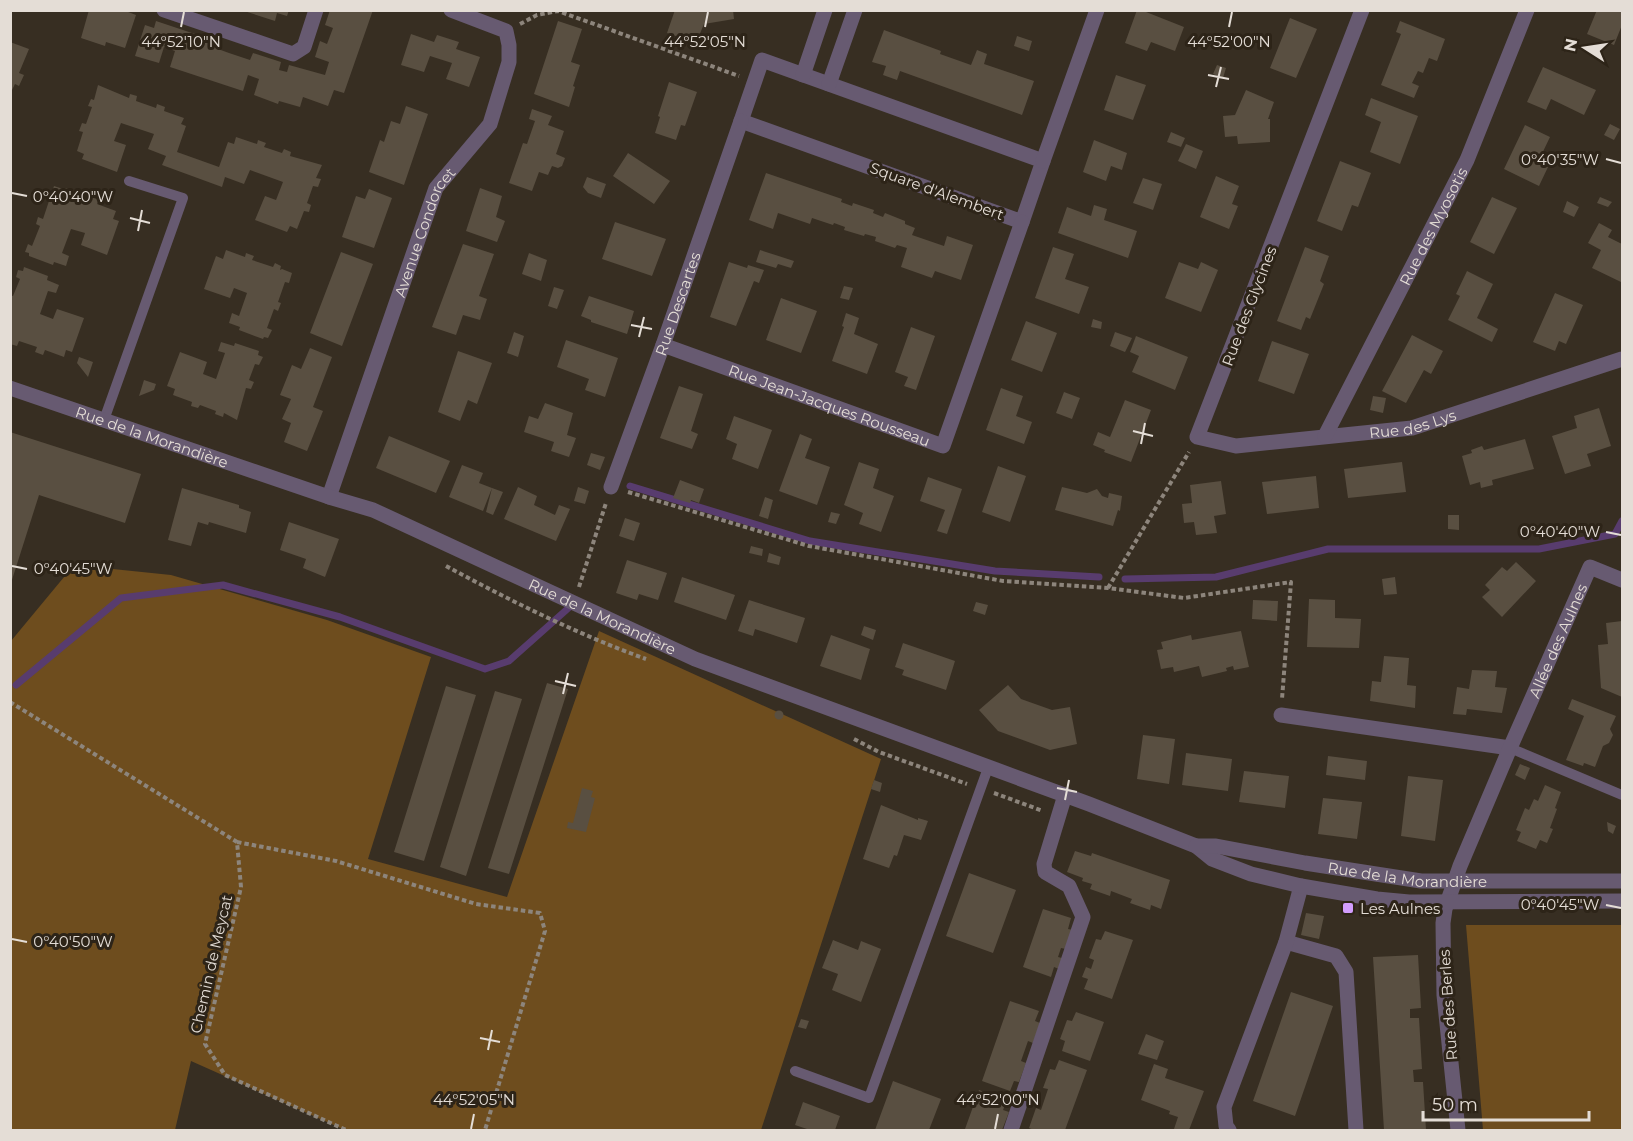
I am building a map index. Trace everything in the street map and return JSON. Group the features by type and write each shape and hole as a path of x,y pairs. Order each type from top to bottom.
{"street":[{"path":"164,10 292,54 304,47 316,10"},
{"path":"451,10 506,31"},
{"path":"803,75 825,10"},
{"path":"829,84 855,10"},
{"path":"741,121 762,60 1043,161 1096,10"},
{"name":"Rue des Glycines","path":"1197,437 1362,10"},
{"name":"Rue des Myosotis","path":"1325,436 1467,160 1527,10"},
{"name":"Avenue Condorcet","path":"329,497 436,188 490,124 509,62 506,31"},
{"name":"Square d'Alembert","path":"741,121 1022,222 1043,161"},
{"name":"Rue Descartes","path":"611,487 741,121"},
{"name":"Rue Jean-Jacques Rousseau","path":"663,345 943,446 1022,222"},
{"name":"Rue des Lys","path":"1197,437 1236,446 1412,428 1623,358"},
{"name":"Rue de la Morandière","path":"10,388 373,510 580,598 695,659 1065,795 1196,846 1212,859 1241,870 1301,886 1409,902 1623,901"},
{"name":"Allée des Aulnes","path":"1455,881 1510,748 1590,567 1623,580"},
{"path":"1281,716 1510,748"},
{"path":"1011,1131 1083,917 1069,886 1045,872 1044,864 1065,795"},
{"name":"Rue de la Morandière","path":"1196,846 1216,846 1421,881 1623,881"},
{"name":"Rue des Berles","path":"1455,881 1443,923 1444,995 1458,1131"},
{"path":"1229,1131 1226,1126 1224,1107 1286,942 1301,886"},
{"path":"1286,942 1336,956 1346,972 1356,1131"}],"lane":[{"path":"104,420 183,198 129,181"},
{"path":"1510,748 1623,795"},
{"path":"795,1071 869,1098 988,768"}],"path":[{"path":"506,31 537,15 558,11 754,81"},
{"path":"1108,588 1197,437"},
{"path":"580,598 579,586 611,487 809,546 1003,582 1108,588 1184,598 1291,582 1281,716"},
{"path":"572,583 579,586"},
{"path":"579,586 580,598"},
{"path":"10,702 237,842 336,861 476,904 540,913 545,931 486,1131"},
{"name":"Chemin de Meycat","path":"237,842 241,887 205,1044 225,1075 346,1131"}],"shaded area":[{"path":"74,565 171,575 327,620 431,657 368,859 507,897 599,631 881,759 761,1130 345,1130 191,1061 175,1130 11,1130 11,641"},
{"path":"1466,925 1622,925 1622,1130 1483,1130"}],"building":[{"path":"89,10 123,10 136,15 125,48 106,42 105,46 81,38"},
{"path":"289,10 287,16 277,13 275,21 244,11"},
{"path":"330,10 373,10 344,93 334,90 328,106 303,97 300,107 279,101 278,104 254,95 259,79 248,75 243,91 170,67 175,51 164,47 159,63 135,56 145,25 154,28 156,21 195,34 193,41 204,45 206,38 220,42 218,49 250,60 253,53 281,62 279,70 287,72 289,65 325,75 329,62 315,57 320,41 327,44 333,28 325,25"},
{"path":"675,10 733,10 734,19 704,24 696,43 667,33"},
{"path":"1137,10 1184,27 1175,51 1151,42 1147,51 1125,43"},
{"path":"1597,10 1622,10 1622,25 1614,45 1587,34"},
{"path":"1290,18 1317,29 1296,78 1270,68"},
{"path":"558,21 582,29 571,62 580,65 569,107 534,94"},
{"path":"1400,21 1445,39 1437,61 1429,58 1423,73 1418,71 1412,83 1419,86 1414,98 1381,85 1401,34 1396,32"},
{"path":"884,30 971,65 977,50 987,54 984,64 1034,81 1022,115 900,71 897,80 883,75 886,66 872,62"},
{"path":"411,34 434,42 437,35 459,42 456,49 480,57 469,87 446,79 452,63 430,56 424,72 401,65"},
{"path":"1017,36 1032,41 1029,51 1014,46"},
{"path":"10,42 29,49 19,73 24,75 19,86 15,84 10,94"},
{"path":"1217,65 1226,68 1223,78 1213,74"},
{"path":"1543,67 1596,90 1584,115 1551,99 1546,110 1527,102"},
{"path":"1116,75 1146,85 1133,120 1104,110"},
{"path":"669,82 697,92 685,126 681,125 676,140 655,133"},
{"path":"98,85 129,98 130,94 137,96 136,101 156,108 157,104 165,107 164,111 184,118 181,124 186,126 177,152 219,167 228,142 234,144 236,137 257,144 258,140 266,143 264,147 282,153 284,149 291,152 290,156 322,165 316,178 321,179 318,187 313,186 307,203 311,205 309,212 304,211 297,229 290,226 287,232 255,220 265,196 276,200 283,182 250,170 244,184 225,177 222,187 162,165 166,156 148,149 154,134 121,123 114,141 126,145 117,172 82,159 84,154 77,151 83,132 79,131 82,123 86,124 92,107 88,106 91,99 94,100"},
{"path":"1246,90 1274,102 1268,119 1270,119 1270,142 1238,144 1237,136 1225,137 1223,116 1235,115"},
{"path":"1371,98 1418,116 1400,164 1370,152 1381,122 1365,115"},
{"path":"406,106 428,114 404,185 369,172 380,140 384,142 391,121 400,124"},
{"path":"532,109 552,116 548,125 564,131 556,154 565,158 562,166 558,168 552,166 548,175 539,172 532,191 509,183 523,143 527,144 535,121 529,119"},
{"path":"1610,124 1620,129 1614,140 1604,135"},
{"path":"1525,125 1550,137 1538,162 1548,167 1539,186 1504,169"},
{"path":"1171,132 1185,138 1181,147 1167,142"},
{"path":"1094,140 1127,153 1122,170 1111,166 1106,181 1083,172"},
{"path":"1186,144 1203,151 1196,169 1178,161"},
{"path":"628,153 670,181 654,204 613,176"},
{"path":"1340,161 1371,173 1358,207 1352,205 1342,231 1317,221"},
{"path":"766,173 842,199 841,202 852,206 853,203 874,210 873,213 883,217 885,213 905,221 905,224 915,228 912,235 944,246 947,236 973,245 961,280 935,271 932,278 901,267 907,248 897,245 895,248 875,241 876,237 844,230 845,227 834,223 833,225 812,218 810,224 778,213 773,229 749,220"},
{"path":"1216,176 1239,186 1232,204 1238,206 1229,229 1200,217"},
{"path":"587,177 606,184 601,198 588,193 583,187"},
{"path":"1143,178 1162,184 1153,210 1133,203"},
{"path":"54,186 63,189 64,192 65,188 74,191 73,195 89,201 91,197 99,200 97,204 116,211 113,219 119,221 107,255 81,245 85,233 71,229 62,253 69,256 66,266 54,262 53,265 29,256 29,253 25,252 28,244 32,246 40,226 36,224 38,217 43,219"},
{"path":"480,188 502,196 496,217 505,221 497,242 466,231"},
{"path":"369,189 392,198 374,248 342,237 356,196 365,199"},
{"path":"1492,197 1517,208 1494,254 1470,242"},
{"path":"1600,197 1612,202 1608,207 1597,203"},
{"path":"1567,201 1579,207 1574,217 1563,212"},
{"path":"1094,205 1107,209 1104,220 1137,231 1128,258 1058,233 1067,207 1091,216"},
{"path":"615,222 666,239 652,276 602,259"},
{"path":"1599,223 1612,230 1608,237 1622,244 1621,282 1592,268 1601,250 1588,243"},
{"path":"463,244 494,254 479,296 487,299 480,320 463,315 456,335 432,327"},
{"path":"1053,247 1074,254 1065,279 1089,287 1079,314 1035,298"},
{"path":"1305,247 1329,256 1320,281 1324,284 1310,319 1306,317 1301,330 1277,321"},
{"path":"226,250 245,257 246,253 254,256 252,260 273,267 275,263 281,266 280,270 292,273 289,283 285,282 278,302 281,303 278,311 274,309 267,328 272,330 268,338 263,339 239,330 240,327 229,323 232,313 239,316 247,293 234,288 230,298 204,289 216,256 223,259"},
{"path":"760,250 794,261 791,268 778,264 776,268 756,262"},
{"path":"341,252 373,264 342,346 310,333"},
{"path":"529,253 547,260 541,281 522,274"},
{"path":"729,262 747,268 748,265 764,270 759,283 754,281 736,326 710,317"},
{"path":"1179,262 1198,269 1201,262 1218,270 1201,312 1165,298"},
{"path":"24,267 48,276 47,280 59,285 56,293 48,291 40,314 53,319 57,309 84,318 72,352 66,350 64,357 45,350 43,355 35,352 37,347 19,341 17,346 10,344 10,295 13,296 20,279 16,277 18,270 23,271"},
{"path":"1467,271 1493,284 1477,318 1498,329 1492,342 1448,320 1460,296 1456,294"},
{"path":"844,286 853,288 849,300 840,298"},
{"path":"554,287 564,290 557,309 548,306"},
{"path":"1555,293 1583,305 1566,344 1559,341 1555,351 1533,342"},
{"path":"589,296 634,311 627,334 591,322 581,316"},
{"path":"781,298 817,311 801,353 766,340"},
{"path":"846,313 859,318 854,334 878,344 867,374 832,361 844,327 842,326"},
{"path":"1093,319 1102,322 1101,329 1091,327"},
{"path":"1026,321 1057,333 1042,372 1011,360"},
{"path":"911,327 935,336 916,390 904,386 908,377 895,372"},
{"path":"514,332 524,336 518,357 507,353"},
{"path":"1115,332 1132,338 1125,352 1110,346"},
{"path":"1412,335 1443,351 1431,374 1424,370 1406,403 1382,391"},
{"path":"1136,336 1188,357 1175,390 1132,372 1139,356 1130,352"},
{"path":"566,340 618,358 605,397 585,390 589,379 557,367"},
{"path":"1272,341 1309,354 1294,394 1258,381"},
{"path":"221,342 234,346 235,343 259,351 258,355 263,357 259,365 255,364 249,380 254,382 251,389 246,388 237,420 224,413 223,417 215,414 216,411 200,405 198,408 191,406 192,402 173,395 175,389 167,386 180,352 207,362 203,374 216,379 225,353 218,351"},
{"path":"310,348 332,357 313,407 323,411 307,451 284,442 291,423 282,419 291,399 280,395 292,365 301,369"},
{"path":"458,351 492,363 477,404 468,400 460,421 438,412"},
{"path":"79,357 93,362 88,377 77,363"},
{"path":"144,380 156,384 154,390 139,396"},
{"path":"679,386 703,394 691,431 698,434 692,449 660,438"},
{"path":"1001,388 1023,396 1016,416 1032,422 1024,444 986,430"},
{"path":"1064,392 1080,398 1072,419 1056,413"},
{"path":"1373,396 1386,398 1383,413 1370,410"},
{"path":"1125,400 1151,410 1131,462 1104,452 1105,450 1093,445 1098,432 1110,437"},
{"path":"545,403 573,413 567,435 576,438 569,457 551,451 554,442 524,432 529,416 538,419"},
{"path":"1599,408 1611,446 1587,454 1591,466 1565,474 1552,436 1577,428 1574,416"},
{"path":"734,416 772,430 758,469 732,459 737,444 726,439"},
{"path":"10,432 141,474 125,523 39,495 11,583"},
{"path":"800,434 812,439 805,458 830,467 817,505 779,491"},
{"path":"389,436 450,461 436,493 376,468"},
{"path":"1525,439 1534,469 1492,480 1493,485 1481,488 1480,482 1470,485 1462,456 1482,446 1484,450"},
{"path":"591,453 605,457 600,470 587,465"},
{"path":"859,462 879,469 873,488 894,496 881,532 859,524 863,513 844,505"},
{"path":"1402,462 1406,492 1348,498 1344,469"},
{"path":"462,465 483,473 479,483 492,488 483,511 449,497"},
{"path":"998,466 1026,476 1010,522 982,512"},
{"path":"1316,476 1319,508 1267,514 1262,482"},
{"path":"928,477 962,489 947,534 937,531 945,510 920,501"},
{"path":"680,480 704,489 699,503 673,498"},
{"path":"1221,481 1226,514 1214,516 1217,533 1196,535 1194,522 1184,523 1182,504 1192,503 1190,485"},
{"path":"518,487 537,496 534,505 555,515 559,505 570,509 556,541 504,519"},
{"path":"578,487 589,491 585,504 574,501"},
{"path":"1062,487 1087,493 1097,489 1102,496 1108,498 1109,493 1122,496 1120,511 1118,510 1113,526 1055,510"},
{"path":"182,488 239,505 239,508 251,512 246,533 209,522 208,525 198,522 191,546 168,540"},
{"path":"492,488 503,492 493,515 486,512"},
{"path":"765,497 773,500 768,519 759,516"},
{"path":"831,512 840,514 836,524 828,522"},
{"path":"1448,515 1459,515 1459,530 1448,529"},
{"path":"625,518 640,523 634,541 619,536"},
{"path":"289,522 339,539 325,577 303,568 306,559 280,550"},
{"path":"751,546 763,549 762,556 749,553"},
{"path":"769,553 781,557 779,565 767,562"},
{"path":"627,560 667,573 658,600 639,594 637,600 616,593"},
{"path":"1516,562 1536,581 1502,617 1482,597 1490,590 1485,585 1502,567 1507,571"},
{"path":"682,577 735,595 726,620 674,602"},
{"path":"1395,577 1397,594 1384,595 1382,579"},
{"path":"1309,599 1335,600 1335,618 1361,619 1359,648 1307,647"},
{"path":"749,600 805,618 797,643 755,629 753,636 738,631"},
{"path":"1253,600 1278,601 1277,621 1252,619"},
{"path":"976,602 988,605 985,615 973,611"},
{"path":"1622,621 1622,697 1601,688 1598,645 1608,644 1606,623"},
{"path":"864,626 876,630 873,640 861,635"},
{"path":"1241,631 1249,667 1234,670 1233,666 1226,668 1227,671 1202,677 1199,666 1174,672 1173,667 1161,669 1157,650 1163,649 1161,642 1191,635 1192,640"},
{"path":"831,635 870,649 861,680 820,666"},
{"path":"903,643 955,661 946,690 902,675 904,670 895,667"},
{"path":"1384,656 1409,658 1407,685 1416,686 1415,708 1370,701 1372,681 1381,682"},
{"path":"1472,670 1497,671 1495,687 1507,688 1502,713 1467,709 1466,715 1453,714 1457,687 1469,689"},
{"path":"547,683 568,689 509,874 488,868"},
{"path":"1008,685 1021,699 1052,710 1070,707 1077,744 1050,750 998,731 979,710"},
{"path":"446,686 476,695 424,861 394,852"},
{"path":"495,691 522,699 466,876 440,867"},
{"path":"1572,699 1616,716 1610,729 1613,735 1609,743 1603,746 1595,767 1584,763 1583,766 1566,760 1584,716 1568,709"},
{"path":"779,710 784,715 779,720 774,715"},
{"path":"1143,735 1175,739 1169,784 1137,779"},
{"path":"1186,753 1232,759 1228,791 1182,785"},
{"path":"1328,756 1367,761 1365,780 1326,775"},
{"path":"1520,764 1530,768 1525,780 1515,775"},
{"path":"1244,771 1289,776 1285,808 1239,802"},
{"path":"1408,776 1443,780 1435,841 1401,836"},
{"path":"874,780 882,783 880,792 871,789"},
{"path":"1545,785 1561,792 1550,828 1553,829 1547,843 1540,840 1536,849 1517,841 1521,832 1516,830 1525,808 1529,810 1534,799 1538,801"},
{"path":"582,788 593,791 591,797 595,798 586,832 567,828 568,822 573,823"},
{"path":"1323,798 1362,802 1357,839 1318,834"},
{"path":"881,805 918,820 918,818 928,821 921,840 904,835 897,856 894,855 889,868 863,859"},
{"path":"1607,822 1616,826 1613,834 1608,831"},
{"path":"1075,851 1091,856 1092,853 1170,880 1161,909 1151,905 1150,910 1130,903 1132,899 1111,891 1110,896 1090,889 1092,884 1067,872"},
{"path":"969,873 1016,890 993,953 946,936"},
{"path":"1043,909 1071,918 1068,929 1073,930 1066,949 1061,948 1058,957 1062,958 1059,969 1054,967 1051,977 1023,967"},
{"path":"1306,913 1324,916 1319,939 1301,935"},
{"path":"1105,931 1133,940 1112,999 1084,989 1088,979 1082,977 1086,967 1091,969 1094,960 1089,958 1096,939 1101,940"},
{"path":"833,940 858,950 861,941 881,949 861,1002 832,990 838,974 822,968"},
{"path":"1418,955 1421,1008 1410,1009 1410,1018 1419,1018 1422,1069 1413,1070 1414,1082 1423,1082 1426,1130 1384,1130 1373,957"},
{"path":"1291,992 1333,1006 1295,1116 1253,1101"},
{"path":"1010,1001 1039,1011 1035,1021 1040,1023 1033,1043 1028,1041 1021,1061 1026,1063 1019,1082 1014,1081 1010,1091 982,1081"},
{"path":"1076,1012 1104,1022 1090,1061 1062,1051 1065,1041 1060,1039 1067,1020 1072,1021"},
{"path":"801,1019 809,1021 806,1029 798,1027"},
{"path":"1146,1034 1164,1041 1157,1060 1138,1054"},
{"path":"1059,1060 1087,1070 1065,1130 1034,1130 1029,1128 1036,1108 1041,1110 1048,1089 1043,1088 1050,1069 1055,1070"},
{"path":"1154,1064 1168,1069 1165,1078 1204,1091 1189,1130 1174,1129 1178,1117 1169,1114 1170,1111 1141,1100"},
{"path":"893,1081 941,1099 929,1130 875,1130"},
{"path":"979,1090 1007,1100 1003,1110 1009,1112 1002,1130 965,1129"},
{"path":"803,1102 840,1116 835,1130 810,1130 795,1125"}],"waterway":[{"path":"630,486 810,541 995,571 1099,577"},
{"path":"1125,579 1216,577 1328,549 1539,549 1615,534 1622,521"},
{"path":"16,685 121,598 223,585 340,617 485,669 509,661 573,604"}],"place":[{"name":"Les Aulnes","path":"1348,908"}]}
